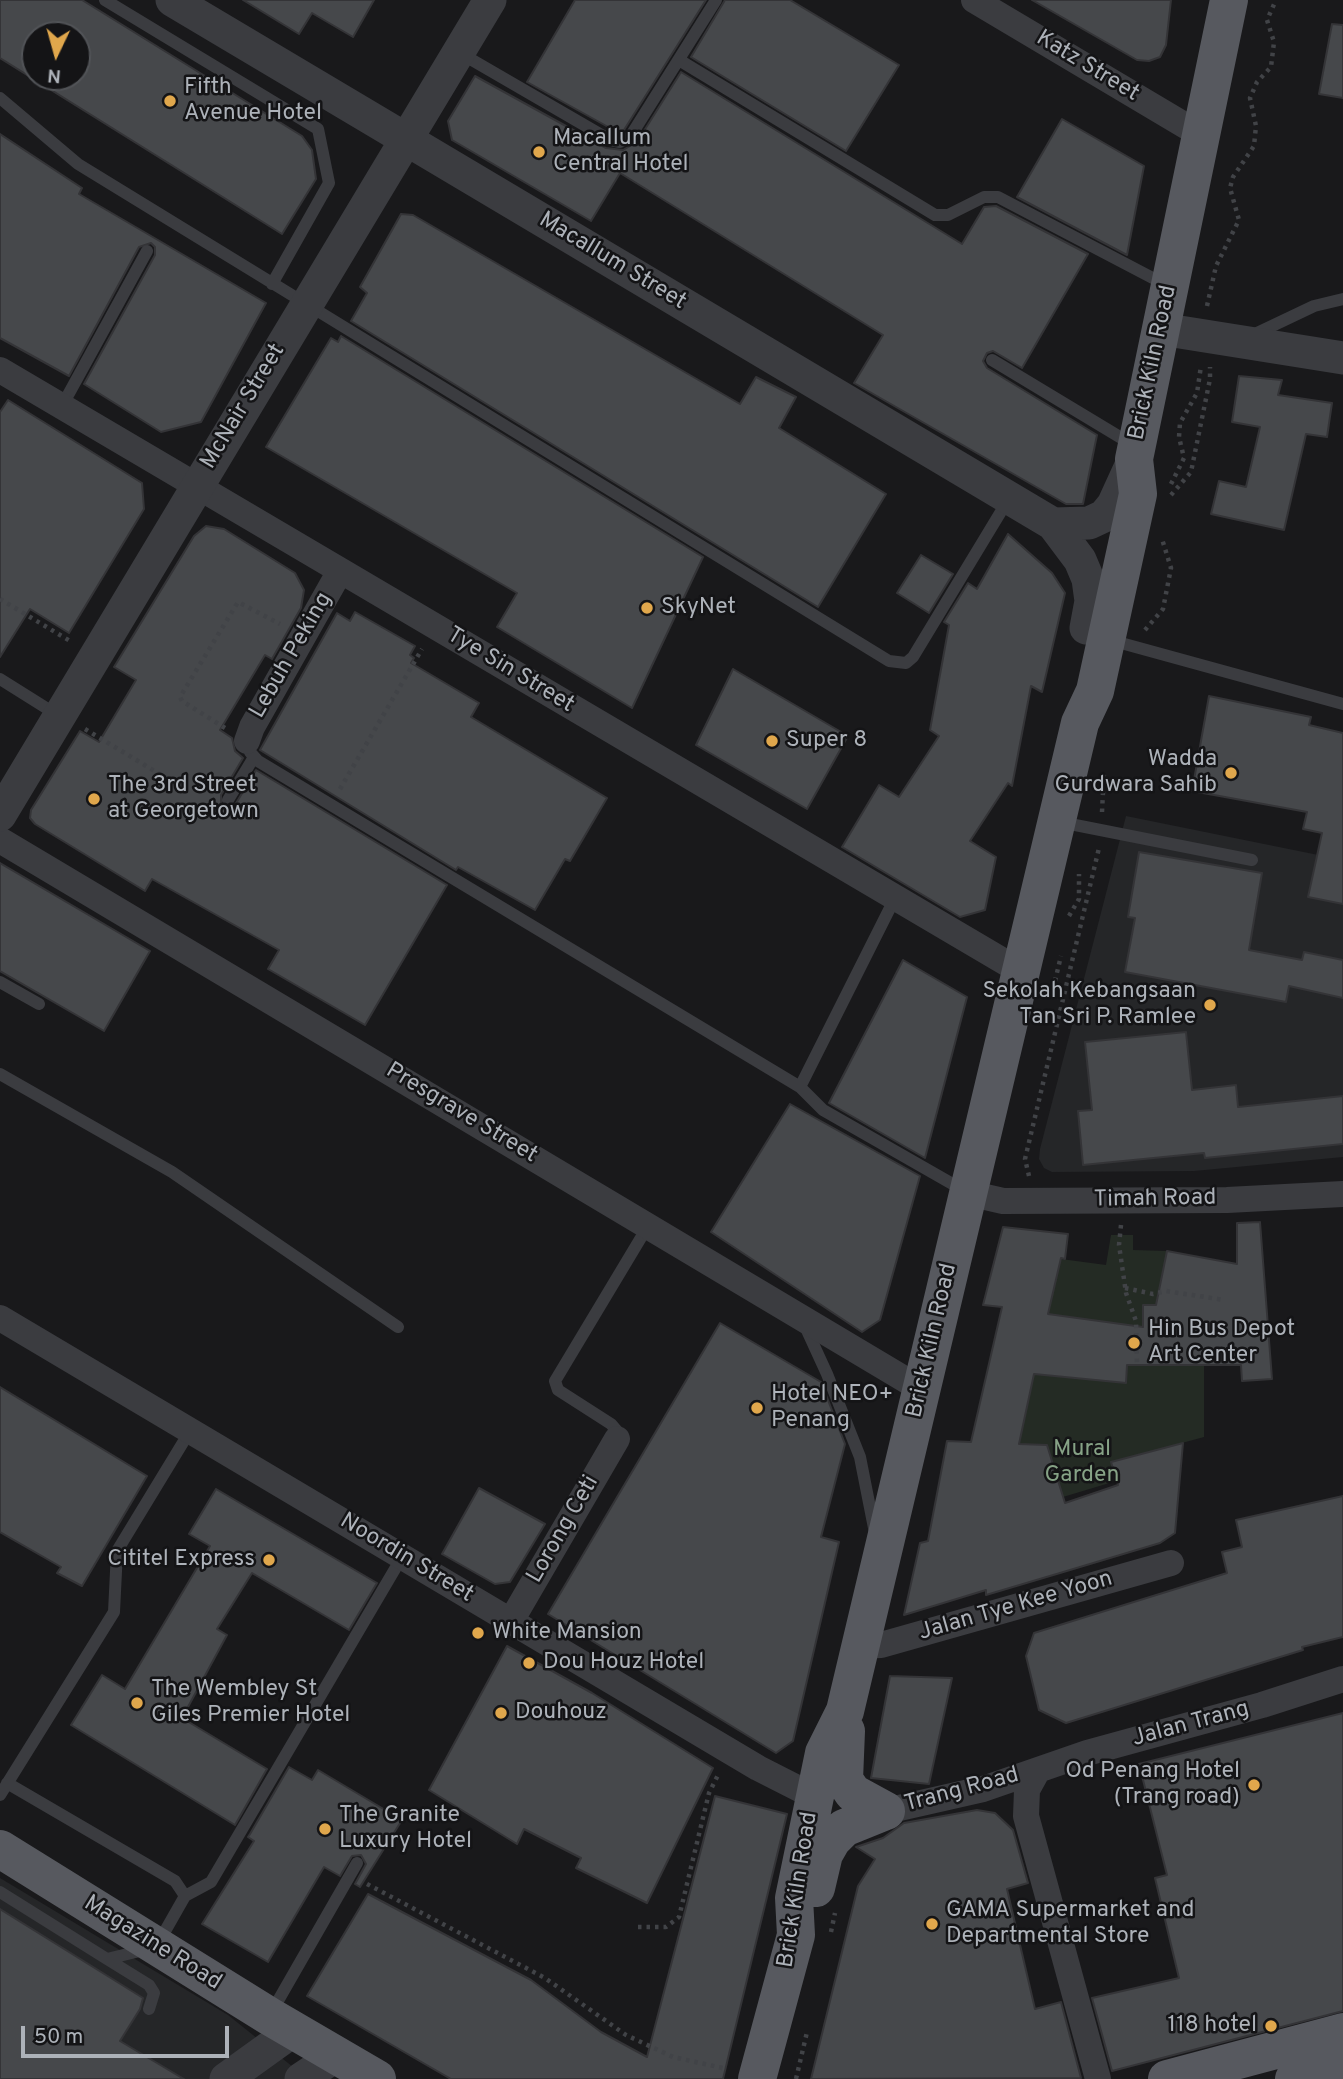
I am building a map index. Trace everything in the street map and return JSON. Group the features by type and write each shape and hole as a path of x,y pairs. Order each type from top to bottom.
{"main road":[{"name":"Brick Kiln Road","path":"745,2075 796,1935 794,1898 824,1753 845,1712 1056,821 1080,723 1095,691 1096,634 1138,494 1135,453 1229,0"},
{"path":"845,1712 847,1744 844,1780 853,1793 886,1811"},
{"path":"796,1935 813,1902 824,1854 832,1840 844,1828 886,1811"},
{"name":"Magazine Road","path":"0,1849 156,1947 377,2079"},
{"path":"1167,2079 1343,2032"},
{"path":"1294,2079 1343,2066"}],"street":[{"name":"Macallum Street","path":"172,0 1053,524 1080,560 1088,579 1096,634"},
{"name":"McNair Street","path":"0,815 405,137 490,0"},
{"name":"Katz Street","path":"974,0 1005,13 1201,135"},
{"path":"1161,328 1343,358"},
{"name":"Tye Sin Street","path":"0,370 1020,971"},
{"path":"1053,524 1089,523 1104,516 1114,505 1135,453"},
{"name":"Lebuh Peking","path":"250,749 252,727 340,571"},
{"name":"Presgrave Street","path":"0,840 921,1389"},
{"name":"Timah Road","path":"968,1193 996,1201 1123,1201 1343,1194"},
{"name":"Noordin Street","path":"0,1318 729,1751 815,1797"},
{"name":"Lorong Ceti","path":"511,1621 617,1439"},
{"name":"Jalan Tye Kee Yoon","path":"861,1646 881,1646 1171,1563"},
{"name":"Jalan Trang","path":"1038,1770 1087,1753 1262,1705 1343,1678"},
{"path":"1038,1770 1027,1790 1026,1816 1098,2079"},
{"name":"Trang Road","path":"886,1811 983,1789 1038,1770"},
{"path":"983,1789 1009,1800 1026,1816"},
{"path":"226,2079 282,2023"},
{"path":"301,2079 337,2055"}],"lane":[{"path":"105,0 318,129 329,183 272,284"},
{"path":"459,52 610,140 620,142 630,137 716,0"},
{"path":"679,60 935,215 948,215 984,197 998,197 1170,286"},
{"path":"0,98 78,164 898,664 913,657 1008,499"},
{"path":"62,406 147,251"},
{"path":"1243,340 1314,306 1343,299"},
{"path":"992,360 1135,453"},
{"path":"1096,634 1343,704"},
{"path":"0,679 60,715"},
{"path":"228,800 250,749 330,804 800,1087 823,1110 968,1193"},
{"path":"1056,821 1252,860"},
{"path":"800,1087 895,898"},
{"path":"0,982 39,1004"},
{"path":"0,1074 172,1171 398,1327"},
{"path":"617,1439 617,1430 611,1424 558,1390 555,1381 648,1226"},
{"path":"800,1316 828,1374 860,1457 880,1561"},
{"path":"0,1795 114,1612 117,1551 190,1430"},
{"path":"107,1959 156,1947 183,1892 211,1882 402,1557"},
{"path":"7,1783 183,1892"},
{"path":"282,2023 357,1863"},
{"path":"0,1892 149,1985 154,1993 149,2009"}],"path":[{"path":"0,598 95,656"},
{"path":"250,749 180,697 238,602 303,637"},
{"path":"330,804 435,627"},
{"path":"60,715 176,784"},
{"path":"1040,1201 1025,1159 1099,852 1097,831 1104,793 1104,768"},
{"path":"1123,1201 1119,1245 1125,1288 1136,1321 1137,1365"},
{"path":"1125,1288 1153,1294 1178,1292 1224,1300"},
{"path":"638,1927 666,1927 679,1917 709,1793 729,1751"},
{"path":"350,1875 545,1978 626,2035 673,2057 745,2075"}],"shaded area":[{"name":"Sekolah Kebangsaan Tan Sri P. Ramlee","path":"1126,816 1343,860 1343,1157 1194,1171 1052,1172 1044,1168 1039,1159 1040,1149"},
{"path":"0,1878 228,2015 308,2079 0,2079"}],"green space":[{"name":"Mural Garden","path":"1111,1235 1133,1235 1133,1250 1167,1251 1161,1283 1204,1306 1143,1305 1143,1364 1204,1365 1204,1437 1112,1462 1116,1481 1063,1497 1047,1445 1019,1444 1034,1374 1126,1382 1130,1325 1048,1314 1061,1259 1106,1265"}],"building":[{"path":"0,0 82,0 302,136 312,150 316,179 282,234 53,91 91,91 91,21 21,21 21,71 0,58"},
{"path":"243,0 374,0 353,37 312,13 299,34"},
{"path":"575,0 706,0 624,130 619,133 527,82"},
{"path":"725,0 790,0 899,65 846,151 691,57"},
{"path":"1032,0 1171,0 1166,45 1160,57 1149,61 1137,60"},
{"path":"1332,24 1343,25 1343,98 1319,94"},
{"path":"681,72 962,244 984,207 996,206 1088,254 1022,368 993,351 987,353 983,361 987,368 1097,435 1083,504 1066,504 854,383 883,335 620,173 591,221 452,140 448,121 475,76 606,148 623,150 637,142"},
{"path":"1062,119 1144,166 1127,255 1017,197"},
{"path":"0,134 82,188 79,194 266,303 201,422 161,432 84,384 155,255 155,247 151,243 139,247 69,376 0,338"},
{"path":"401,214 413,215 740,404 756,377 796,397 779,428 886,494 818,607 351,321 367,293 360,287"},
{"path":"341,336 703,557 632,708 497,627 517,593 266,447 331,338 338,342"},
{"path":"1239,376 1282,380 1278,395 1332,403 1327,437 1306,434 1284,530 1211,514 1219,481 1246,487 1260,427 1232,422"},
{"path":"8,400 142,483 144,509 69,633 30,609 0,657 0,412"},
{"path":"206,526 224,529 295,573 304,590 301,608 272,659 265,655 220,730 232,738 235,751 243,758 221,795 221,805 228,809 235,805 256,770 447,885 365,1025 268,969 279,950 152,879 145,891 35,824 30,818 31,810 80,731 99,742 136,680 114,667 194,536"},
{"path":"1008,534 1052,573 1065,593 1042,692 1031,686 1012,786 1008,783 970,841 996,857 985,910 960,917 842,847 879,785 899,797 939,736 930,730 949,625 944,622 968,583 977,589"},
{"path":"921,555 953,574 929,613 897,593"},
{"path":"355,612 415,646 410,655 414,658 411,663 479,703 471,717 607,798 570,861 565,859 535,910 458,867 456,870 260,750 337,613 350,621"},
{"name":"Super 8","path":"733,669 848,736 807,809 696,745"},
{"path":"1209,696 1311,717 1309,725 1343,733 1343,904 1308,897 1322,833 1303,829 1307,812 1192,791"},
{"path":"1139,852 1262,873 1249,950 1302,960 1304,952 1343,960 1343,998 1289,986 1286,1002 1125,972 1135,918 1128,917"},
{"path":"0,863 150,951 104,1031 0,971"},
{"path":"903,960 967,997 925,1158 829,1103"},
{"path":"1186,1032 1192,1090 1236,1085 1238,1107 1343,1096 1343,1144 1205,1158 1204,1153 1083,1165 1078,1111 1092,1110 1085,1042"},
{"path":"790,1104 920,1176 880,1320 862,1332 711,1232"},
{"path":"1260,1222 1272,1379 1242,1381 1241,1365 1127,1365 1126,1383 1034,1374 1019,1444 1047,1445 1065,1503 1118,1485 1111,1462 1183,1443 1175,1533 1160,1543 986,1595 986,1590 904,1615 920,1543 928,1541 947,1441 971,1442 1002,1307 983,1305 1003,1227 1068,1234 1065,1259 1061,1258 1048,1314 1143,1327 1143,1305 1156,1305 1167,1251 1237,1264 1237,1223"},
{"path":"720,1323 821,1382 845,1444 821,1537 839,1542 793,1741 776,1753 548,1614"},
{"path":"0,1387 147,1476 82,1586 57,1573 61,1567 0,1532"},
{"path":"479,1488 545,1524 510,1582 495,1584 442,1554"},
{"path":"216,1489 377,1583 349,1630 252,1573 217,1629 227,1635 182,1718 267,1769 235,1825 71,1725 102,1675 125,1689 210,1546 189,1534"},
{"path":"1343,1496 1343,1637 1302,1647 1303,1650 1066,1723 1039,1710 1026,1656 1034,1633 1227,1573 1222,1552 1242,1547 1236,1520"},
{"path":"507,1646 592,1693 713,1768 647,1903 576,1868 581,1858 524,1829 517,1844 429,1790"},
{"path":"890,1676 952,1678 929,1784 871,1778"},
{"path":"1343,1713 1343,2011 1112,2071 1092,1998 1179,1978 1155,1878 1167,1875 1139,1764"},
{"path":"289,1767 312,1780 318,1770 402,1820 360,1887 355,1884 366,1864 361,1855 352,1856 340,1876 324,1867 268,1962 202,1924 254,1841 248,1837"},
{"path":"715,1796 787,1814 723,2079 451,2079 307,1996 368,1894 531,1980 601,2032 647,2057"},
{"name":"GAMA Supermarket and Departmental Store","path":"977,1810 995,1813 1013,1830 1028,1883 1007,1889 1035,2009 1061,2002 1081,2078 811,2079 858,1886 875,1859 856,1847 883,1838 904,1823"},
{"path":"0,1909 143,1998 140,2009 120,2041 184,2079 0,2079"}],"place":[{"name":"Fifth Avenue Hotel","path":"170,101"},
{"name":"Macallum Central Hotel","path":"539,152"},
{"name":"SkyNet","path":"647,608"},
{"name":"Super 8","path":"772,741"},
{"name":"Wadda Gurdwara Sahib","path":"1231,773"},
{"name":"The 3rd Street at Georgetown","path":"94,799"},
{"name":"Sekolah Kebangsaan Tan Sri P. Ramlee","path":"1210,1005"},
{"name":"Hin Bus Depot Art Center","path":"1134,1343"},
{"name":"Hotel NEO+ Penang","path":"757,1408"},
{"name":"Cititel Express","path":"269,1560"},
{"name":"White Mansion","path":"478,1633"},
{"name":"Dou Houz Hotel","path":"529,1663"},
{"name":"The Wembley St Giles Premier Hotel","path":"137,1703"},
{"name":"Douhouz","path":"501,1713"},
{"name":"Od Penang Hotel (Trang road)","path":"1254,1785"},
{"name":"The Granite Luxury Hotel","path":"325,1829"},
{"name":"GAMA Supermarket and Departmental Store","path":"932,1924"},
{"name":"118 hotel","path":"1271,2026"}]}
